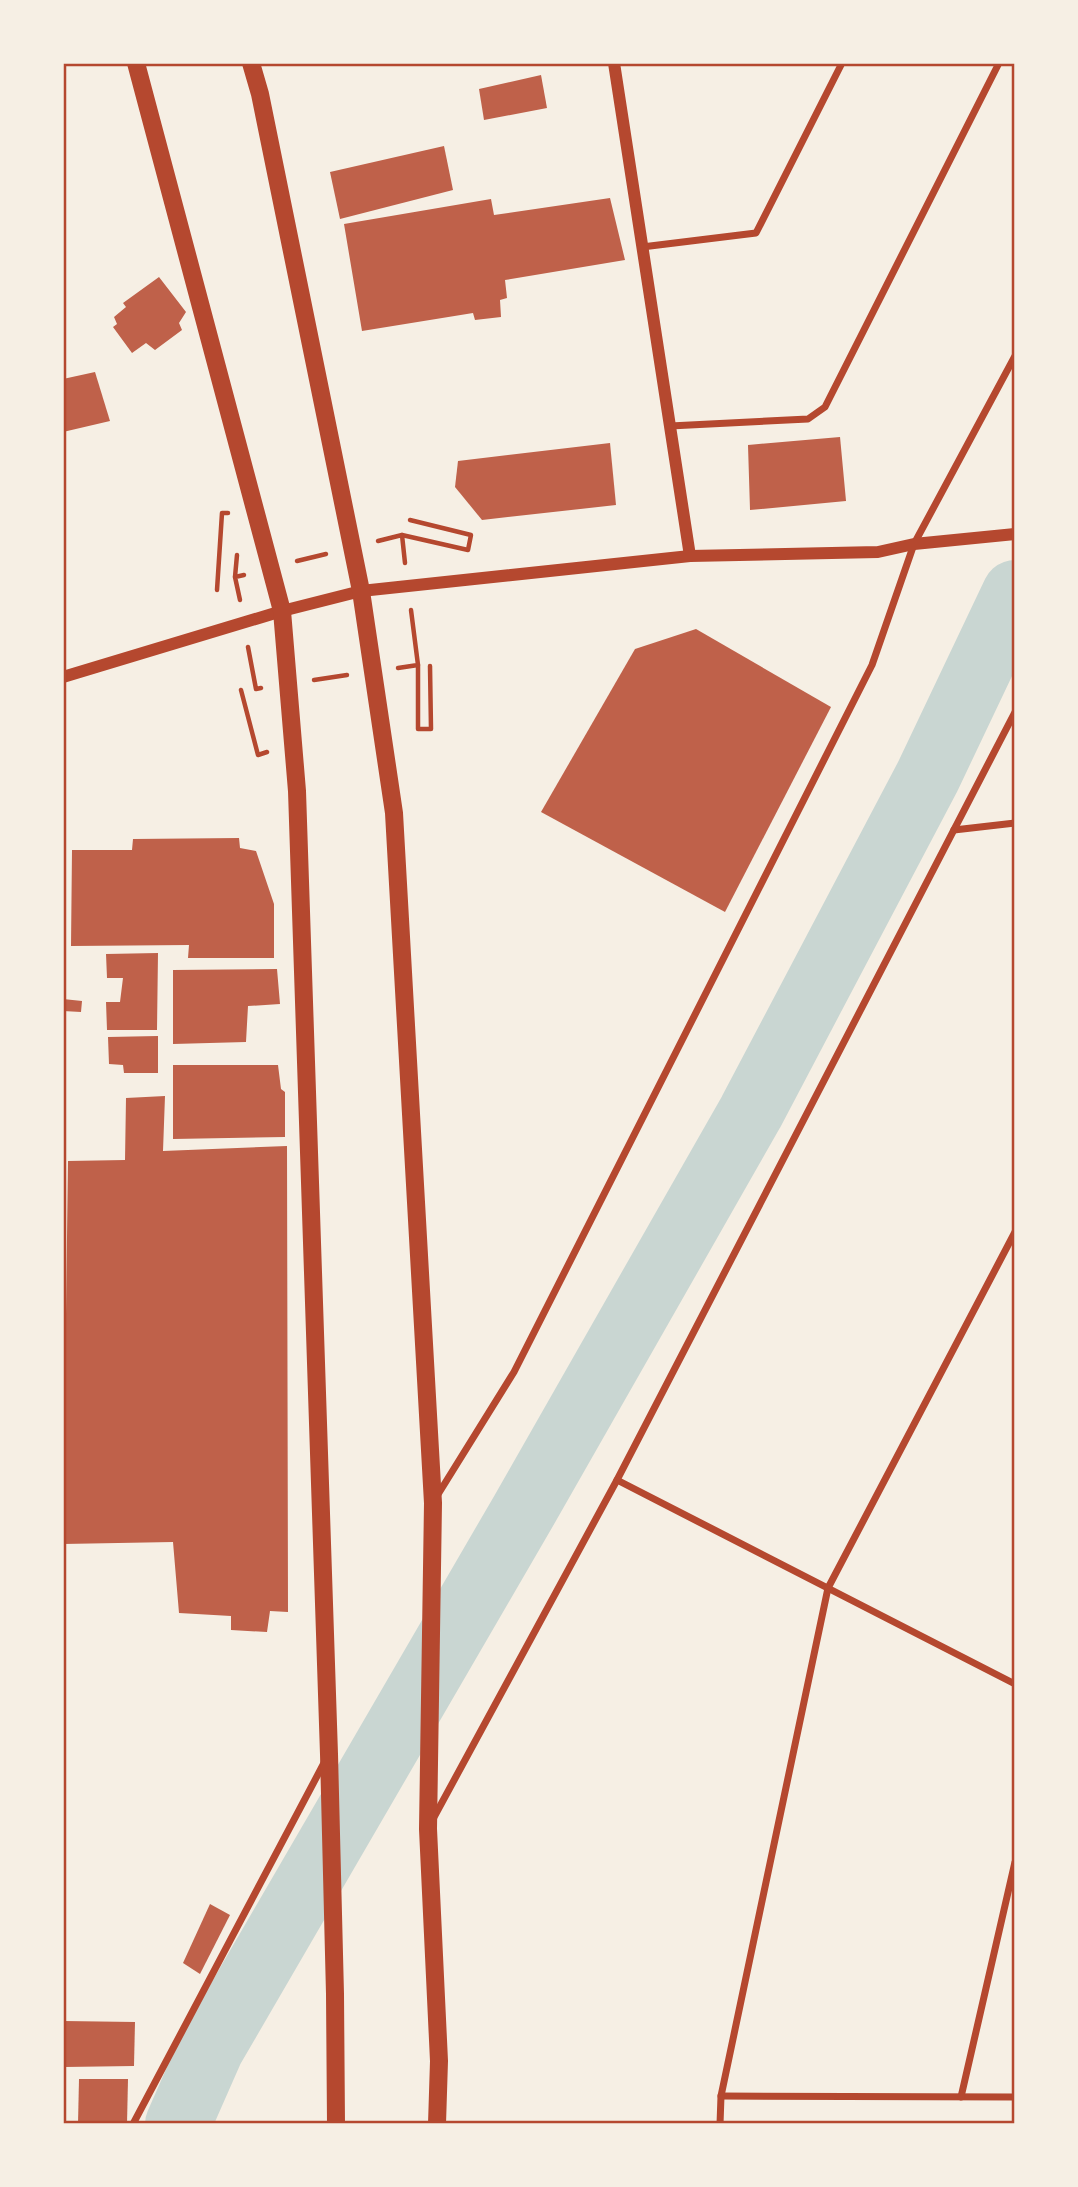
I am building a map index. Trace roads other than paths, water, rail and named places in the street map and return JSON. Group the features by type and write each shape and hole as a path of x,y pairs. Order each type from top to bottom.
{"main road":[{"path":"136,63 282,611 297,791 330,1789 335,2124"},
{"path":"251,63 260,94 361,591 394,813 433,1503 428,1829 439,2061 437,2124"}],"street":[{"path":"614,63 690,556"},
{"path":"642,247 756,233 842,63"},
{"path":"670,426 808,419 825,407 999,63"},
{"path":"433,1503 514,1372 872,665 914,544 1015,356"},
{"path":"63,677 282,611 361,591 690,556 878,552 914,544 1015,534"},
{"path":"428,1829 617,1480 1015,712"},
{"path":"954,830 1015,823"},
{"path":"720,2124 721,2096 828,1588 1015,1232"},
{"path":"617,1480 1015,1684"},
{"path":"133,2124 329,1754"},
{"path":"961,2097 1015,1862"},
{"path":"721,2096 1015,2097"}],"waterway":[{"path":"178,2124 211,2049 523,1512 751,1112 928,776 1015,593"}]}
